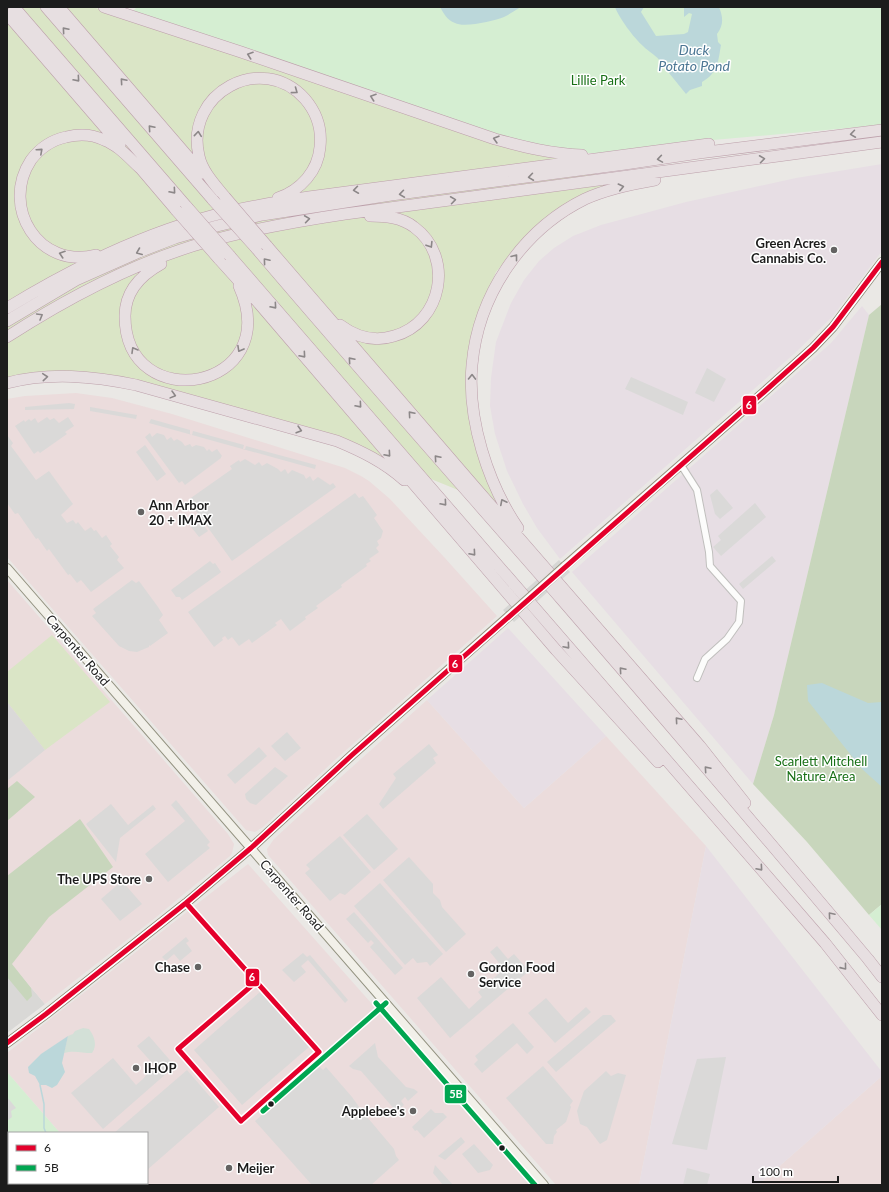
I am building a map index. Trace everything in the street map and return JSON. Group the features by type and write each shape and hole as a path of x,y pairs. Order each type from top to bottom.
{"highway":[{"path":"14,7 825,943 882,1015"},
{"path":"46,7 256,248 363,374 561,599 778,852 882,977"},
{"path":"59,7 197,167 217,188"},
{"path":"104,7 495,139 537,150 556,153 617,155"},
{"path":"7,14 231,274 261,306 556,650 700,809 734,838"},
{"path":"263,204 285,196 297,189 306,181 314,168 319,153 321,139 315,113 300,94 281,83 268,79 256,78 244,80 231,85 219,93 202,115 198,128 198,149 202,165 217,188 700,746 759,822 778,852"},
{"path":"7,321 76,280 139,252 203,230 262,215 391,195 625,164 699,152 882,130"},
{"path":"140,168 117,148 105,140 82,134 59,138 46,145 36,154 22,177 18,191 19,204 23,218 29,230 45,247 69,257 90,257 211,216 263,204 617,155 756,138 805,135 823,138"},
{"path":"7,337 64,302 145,264 206,242 268,227 301,220 882,142"},
{"path":"538,559 514,523 494,484 483,455 474,418 472,365 475,345 484,312 498,282 514,257 534,235 558,216 585,199 610,190 638,183 704,172 737,162"},
{"path":"322,310 355,335 371,339 387,338 400,335 413,328 423,319 432,307 437,294 440,277 438,262 425,237 414,227 393,217 345,214"},
{"path":"187,248 179,256 149,270 144,274 136,284 127,300 125,326 128,341 142,362 153,371 165,377 178,380 193,380 215,374 233,360 240,350 246,336 248,311 244,298 231,274"},
{"path":"7,308 59,278 114,250"},
{"path":"7,383 47,376 78,376 111,379 136,384 269,421 337,441 361,450 399,475 429,503"}],"main road":[{"path":"7,1042 50,1011 186,903 251,848 352,755 508,616 813,348 833,327 882,262"},
{"name":"Carpenter Road","path":"7,568 544,1185"}],"street":[{"path":"681,465 697,490 709,552 710,566 741,601 739,622 727,639 705,659 697,678"}],"shaded area":[{"path":"882,164 882,251 833,316 795,353 560,559 537,528 523,504 507,471 495,434 490,406 491,378 496,342 511,303 524,280 539,261 554,248 573,236 601,225 686,202 796,178"},
{"path":"862,306 869,315 774,715 753,784 572,572 831,343"},
{"path":"707,368 726,379 714,402 695,393"},
{"path":"631,377 688,402 683,415 625,389"},
{"path":"76,393 112,398 172,414 345,468 361,476 390,499 497,616 336,759 263,827 255,832 246,830 7,557 7,399 25,396"},
{"path":"69,403 75,404 74,409 25,410 25,407"},
{"path":"90,407 137,415 136,419 90,411"},
{"path":"47,417 50,420 54,418 59,423 68,417 74,426 65,432 67,434 40,453 38,451 34,454 15,426 24,420 25,422 29,419 31,421 35,418 38,423"},
{"path":"151,419 190,430 190,434 192,435 149,423"},
{"path":"193,431 244,445 243,449 245,449 246,446 316,465 315,469 192,435"},
{"path":"150,433 152,437 157,433 164,435 167,440 171,437 174,441 177,439 185,446 190,444 192,447 196,445 204,447 207,451 209,449 212,452 217,449 222,456 185,485 182,481 179,483 145,437"},
{"path":"7,435 13,443 11,446 36,480 49,471 73,504 61,515 67,523 73,520 76,524 78,522 85,531 91,527 94,531 96,530 102,538 106,535 112,544 110,546 119,557 117,560 124,568 91,592 81,580 77,583 70,574 68,575 49,549 47,551 38,538 36,539 18,513 15,514 7,503"},
{"path":"145,445 166,474 157,481 136,452"},
{"path":"245,459 255,465 259,462 262,466 267,463 281,472 285,469 288,474 292,470 304,475 306,479 310,476 313,481 318,477 330,485 333,483 336,487 232,561 188,500 232,469 230,466 239,460 240,462"},
{"path":"717,489 733,508 720,519 715,514 710,495"},
{"path":"355,493 359,498 363,496 377,515 374,518 383,531 381,538 377,541 379,545 376,548 379,552 369,559 371,561 366,564 367,566 316,606 318,608 305,617 306,619 290,631 281,619 275,623 277,625 252,643 249,639 239,646 232,637 228,640 225,636 222,638 223,640 214,647 188,612"},
{"path":"755,503 766,517 721,556 713,547 721,540 718,536"},
{"path":"197,516 208,531 199,537 188,523"},
{"path":"772,556 776,561 743,589 739,584"},
{"path":"210,561 213,564 215,563 221,572 182,600 180,597 176,597 171,590"},
{"path":"7,580 228,834 234,844 230,856 155,918 45,1004 7,959"},
{"path":"132,580 136,583 139,581 158,607 163,615 159,620 168,633 150,646 149,645 149,647 137,652 129,651 119,646 92,616 96,613 93,609"},
{"path":"508,628 606,736 524,808 427,700"},
{"path":"427,700 524,808 606,736 706,846 639,1185 556,1185 268,855 267,849 274,839"},
{"path":"7,702 45,750 7,781"},
{"path":"287,732 301,748 285,761 271,746"},
{"path":"429,744 438,755 433,758 436,763 383,809 379,804 396,778 393,774"},
{"path":"259,747 267,756 235,784 227,775"},
{"path":"275,767 288,776 256,805 250,803 246,799 245,794"},
{"path":"176,800 210,842 207,845 210,848 168,882 145,854 185,821 171,805"},
{"path":"111,804 128,825 153,805 156,809 120,838 116,862 86,824"},
{"path":"367,814 398,849 374,870 343,835"},
{"path":"340,836 371,872 345,895 340,893 330,901 305,873 310,869 306,865"},
{"path":"706,846 882,1072 882,1076 758,1185 639,1185"},
{"path":"409,857 433,884 433,893 440,900 442,907 466,934 446,952 383,880"},
{"path":"248,864 512,1162 535,1185 104,1185 148,1184 148,1132 59,1132 7,1072 7,1053"},
{"path":"122,881 142,904 120,921 101,899"},
{"path":"380,883 443,954 430,966 427,962 417,963 413,958 405,965 354,906"},
{"path":"354,912 403,968 395,975 370,947 374,943 371,940 368,943 346,919"},
{"path":"186,937 189,941 186,943 192,951 180,961 174,954 166,961 162,957"},
{"path":"497,946 508,959 514,954 529,971 450,1038 417,998 441,977 469,1009 482,997 478,992 504,969 490,952"},
{"path":"303,953 307,957 310,955 348,1000 345,1003 308,960 301,966 306,972 294,982 282,970"},
{"path":"7,959 45,1004 7,1033"},
{"path":"260,992 309,1047 242,1105 194,1050"},
{"path":"546,998 568,1023 586,1007 591,1012 555,1043 528,1013"},
{"path":"603,1015 611,1015 616,1021 556,1072 547,1062"},
{"path":"513,1023 534,1047 527,1054 517,1043 482,1073 474,1064 478,1060 475,1056"},
{"path":"83,1028 89,1029 94,1038 95,1047 92,1053 64,1053 68,1036"},
{"path":"149,1036 175,1066 103,1129 71,1093 113,1058 136,1085 154,1065 137,1046"},
{"path":"375,1043 378,1057 406,1087 414,1089 418,1092 408,1101 405,1097 401,1101 404,1105 396,1111 361,1071 353,1069 349,1066"},
{"path":"726,1057 707,1150 672,1144 697,1059"},
{"path":"319,1066 323,1070 326,1067 352,1097 394,1149 399,1160 371,1185 312,1185 255,1121"},
{"path":"543,1066 573,1101 570,1105 571,1107 566,1122 556,1130 557,1132 554,1136 553,1144 546,1144 506,1098"},
{"path":"187,1070 219,1107 148,1169 148,1132 115,1132"},
{"path":"606,1071 611,1076 618,1073 626,1075 607,1140 600,1144 587,1127 580,1124 577,1111 584,1091"},
{"path":"882,1076 882,1185 758,1185"},
{"path":"7,1097 16,1108 11,1111 12,1117 7,1121"},
{"path":"431,1109 435,1113 443,1113 447,1117 424,1138 412,1127"},
{"path":"461,1137 465,1142 445,1160 438,1156"},
{"path":"474,1144 493,1165 490,1170 478,1173 462,1154"},
{"path":"435,1165 453,1185 443,1185 433,1173"},
{"path":"687,1168 710,1174 707,1185 683,1185"}],"green space":[{"path":"7,7 93,7 497,145 558,157 613,183 576,198 532,229 496,272 472,330 467,390 500,507 389,462 344,438 145,382 7,379"},
{"name":"Lillie Park","path":"137,7 882,7 882,125 713,140 646,150 604,153 581,153 533,146 131,13"},
{"name":"Scarlett Mitchell Nature Area","path":"882,304 882,904 869,915 807,842 753,784 774,715 869,315"},
{"path":"52,635 110,702 45,750 7,702 7,672"},
{"path":"17,781 35,797 7,821 7,789"},
{"path":"80,819 113,867 49,917 12,964 31,988 32,996 27,1001 7,977 7,876"},
{"path":"882,904 882,930 869,915"},
{"path":"7,1072 59,1132 8,1132 8,1184 104,1185 7,1185"}],"water":[{"path":"440,7 521,7 499,19 465,25 455,23 450,20"},
{"name":"Duck Potato Pond","path":"615,7 644,7 641,12 656,36 684,34 688,32 692,14 689,13 684,17 684,8 682,7 719,7 722,21 721,27 717,34 718,42 721,45 718,62 714,71 702,82 702,86 690,90 686,94 669,73 671,68 670,62 662,63 639,42 623,22"},
{"path":"822,683 868,703 882,702 882,787 862,769 808,701 807,685"},
{"path":"68,1036 62,1063 65,1072 57,1085 52,1088 46,1085 40,1085 35,1076 29,1073 28,1067 41,1054"}],"pier":[{"path":"559,560 570,572 514,622 503,610"}],"waterway":[{"path":"40,1085 44,1104 44,1128 46,1132"}],"transit line":[{"name":"6","path":"7,1043 186,903 251,848 352,755 764,392 813,348 833,327 882,262"},
{"name":"6","path":"186,903 319,1052"},
{"name":"6","path":"178,1049 256,982"},
{"name":"5B","path":"376,1003 535,1185"},
{"name":"5B","path":"263,1111 386,1003"},
{"name":"6","path":"178,1049 241,1121"},
{"name":"6","path":"241,1121 319,1052"}],"place":[{"name":"Green Acres Cannabis Co.","path":"834,250"},
{"name":"Ann Arbor 20 + IMAX","path":"141,512"},
{"name":"The UPS Store","path":"149,879"},
{"name":"Chase","path":"198,967"},
{"name":"Gordon Food Service","path":"471,974"},
{"name":"IHOP","path":"136,1068"},
{"name":"Applebee's","path":"413,1111"},
{"name":"Meijer","path":"229,1168"}]}
